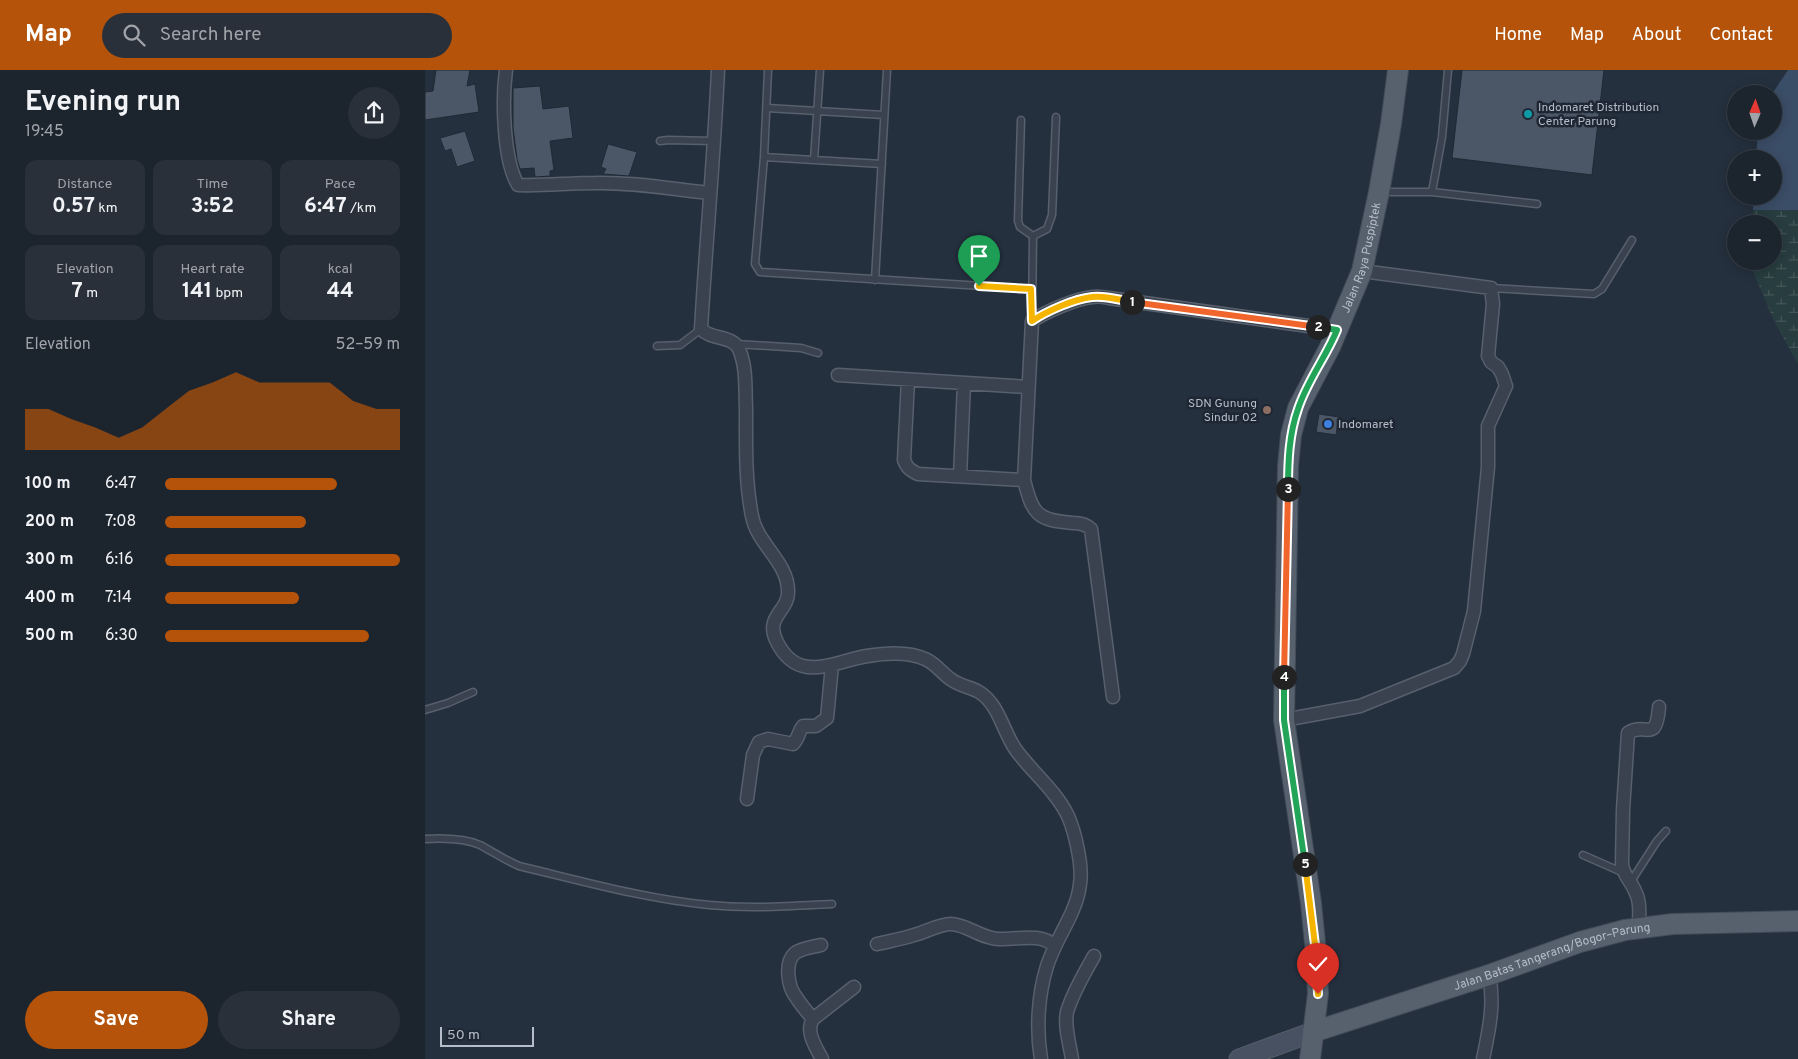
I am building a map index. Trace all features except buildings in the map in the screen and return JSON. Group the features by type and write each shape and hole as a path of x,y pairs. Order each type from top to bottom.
{"main road":[{"name":"Jalan Raya Puspiptek","path":"1310,1059 1318,994 1316,953 1311,902 1284,720 1288,466 1291,435 1298,408 1331,347 1362,271 1379,192 1398,70"},
{"name":"Jalan Batas Tangerang/Bogor–Parung","path":"1313,1032 1489,975 1580,942 1639,928 1673,924 1798,921"},
{"path":"1239,1059 1313,1032"}],"street":[{"path":"506,70 503,86 504,118 509,163 518,185 560,185 595,182 634,184 709,193"},
{"path":"718,70 715,142 709,193 701,330 705,334 729,340 736,344 745,366 747,485 752,516 755,528 761,539 783,571 789,590 785,605 775,618 773,627 775,638 783,652 793,662 811,668 832,665 865,656 889,654 907,654 936,664 951,680 979,692 991,702 1015,749 1060,802 1072,829 1081,881 1078,897 1047,966 1040,1002 1038,1041 1041,1059"},
{"path":"1284,720 1360,706 1454,668 1461,661 1474,611 1488,468 1488,426 1506,386 1498,367 1491,362 1488,356 1493,304 1491,288 1362,271"},
{"path":"1113,697 1091,529 1087,525 1052,521 1043,518 1031,502 1024,480 1032,321 1041,315 1073,302 1092,297 1337,330"},
{"path":"837,375 1028,387"},
{"path":"908,380 905,460 907,467 918,474 1024,480"},
{"path":"960,476 964,383"},
{"path":"747,799 753,756 759,742 768,739 793,744 797,740 803,726 816,726 827,718 832,665"},
{"path":"1639,928 1640,906 1638,898 1622,865 1628,733 1633,730 1654,728 1657,722 1659,707"},
{"path":"877,944 951,924 989,938 1037,937 1055,946"},
{"path":"813,1019 795,996 789,976 789,966 791,958 800,950 821,945"},
{"path":"1072,1059 1067,1030 1067,1013 1094,956"},
{"path":"1483,1059 1491,1020 1492,992 1489,975"},
{"path":"822,1059 809,1029 813,1019 854,987"}],"lane":[{"path":"768,70 764,157 755,264 760,272 1031,289"},
{"path":"814,160 820,70"},
{"path":"875,280 887,70"},
{"path":"1433,192 1441,144 1448,70"},
{"path":"767,108 884,115"},
{"path":"1033,236 1047,229 1052,215 1056,118"},
{"path":"1021,120 1018,221 1021,227 1033,236"},
{"path":"660,141 715,142"},
{"path":"764,157 882,164"},
{"path":"1379,192 1433,192 1537,204"},
{"path":"1032,321 1033,236"},
{"path":"1491,288 1594,294 1602,289 1632,240"},
{"path":"657,346 680,345 701,330"},
{"path":"736,344 801,348 818,353"},
{"path":"425,710 448,703 473,692"},
{"path":"1583,855 1627,878 1666,831"},
{"path":"425,839 465,841 480,845 504,860 519,866 649,897 712,905 786,906 832,904"}],"green space":[{"path":"1753,210 1798,210 1798,364 1774,321 1752,270 1782,270 1782,215 1753,215"}],"water":[{"path":"1788,70 1798,70 1798,210 1753,210 1753,205 1782,205 1782,150 1757,150 1757,140 1783,140 1783,85 1778,85"}],"place":[{"name":"Indomaret Distribution Center Parung","path":"1528,114"},
{"name":"SDN Gunung Sindur 02","path":"1267,410"},
{"name":"Indomaret","path":"1328,424"}],"route":[{"path":"979,286 1031,289 1032,321 1041,315 1073,302 1092,297 1337,330 1331,347 1298,408 1291,435 1288,466 1284,720 1311,902 1318,994"}]}
